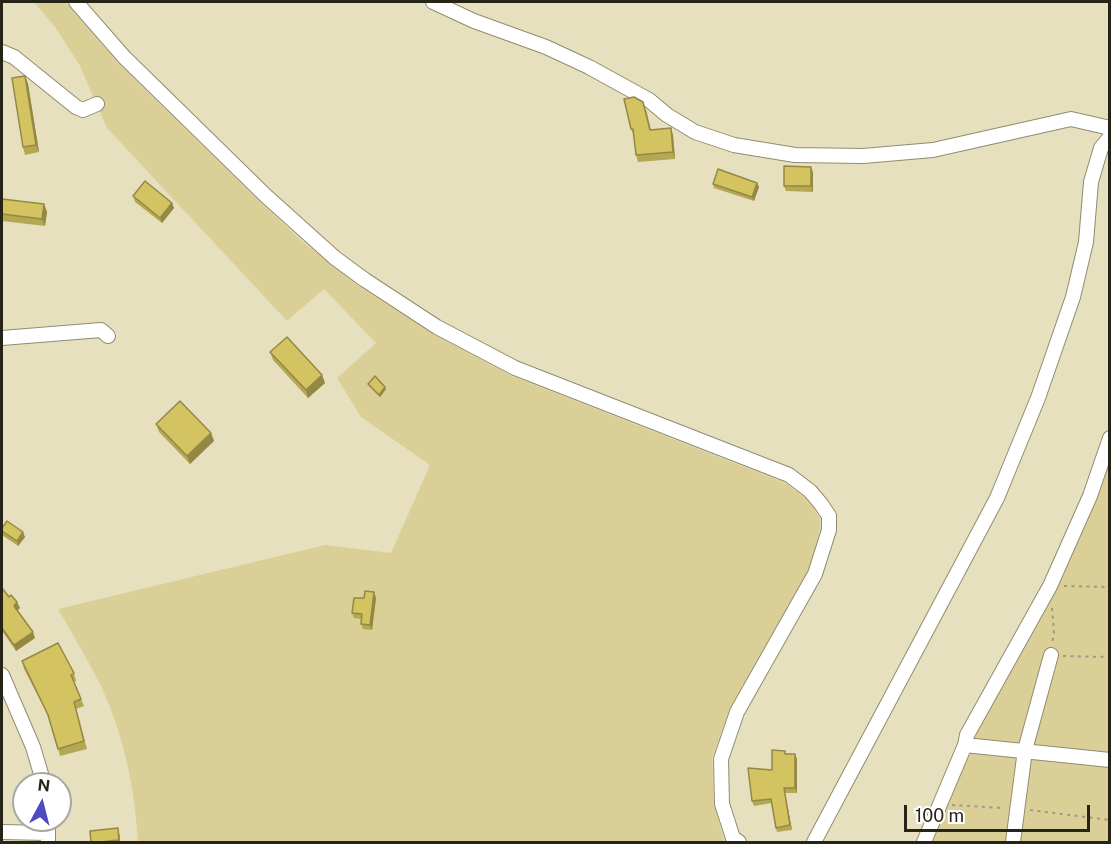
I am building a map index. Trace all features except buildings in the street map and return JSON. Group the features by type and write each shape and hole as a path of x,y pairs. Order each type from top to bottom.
{"street":[{"path":"76,2 124,57 266,196 335,258 365,280 437,327 515,368 789,475 810,491 829,516 829,530 815,574 737,712 721,759 722,804 728,827 739,843"},
{"path":"433,2 474,21 546,47 578,62 649,100 667,115 695,132 734,145 795,154 863,156 933,150 1071,118 1110,128"},
{"path":"2,52 14,57 76,107 83,110 97,104"},
{"path":"814,843 1001,488 1038,398 1073,297 1086,242 1090,182 1101,148 1110,136"},
{"path":"2,338 101,330 108,336"},
{"path":"924,843 967,735 1050,586 1090,496 1110,438"},
{"path":"1013,843 1025,750 1051,655"},
{"path":"2,675 33,747 40,772"},
{"path":"964,745 1110,760"}],"path":[{"path":"1110,587 1050,586 1054,632 1051,655 1110,657"}],"shaded area":[{"path":"34,2 65,2 118,63 260,202 303,242 360,287 433,334 512,376 785,483 804,497 814,509 820,519 820,529 808,571 730,708 712,758 714,805 723,842 138,842 131,781 115,720 99,682 58,609 325,545 391,553 430,465 361,417 337,378 376,343 324,289 287,321 107,128 79,64 55,27"},
{"path":"1109,438 1109,842 924,842 1034,616"}]}
